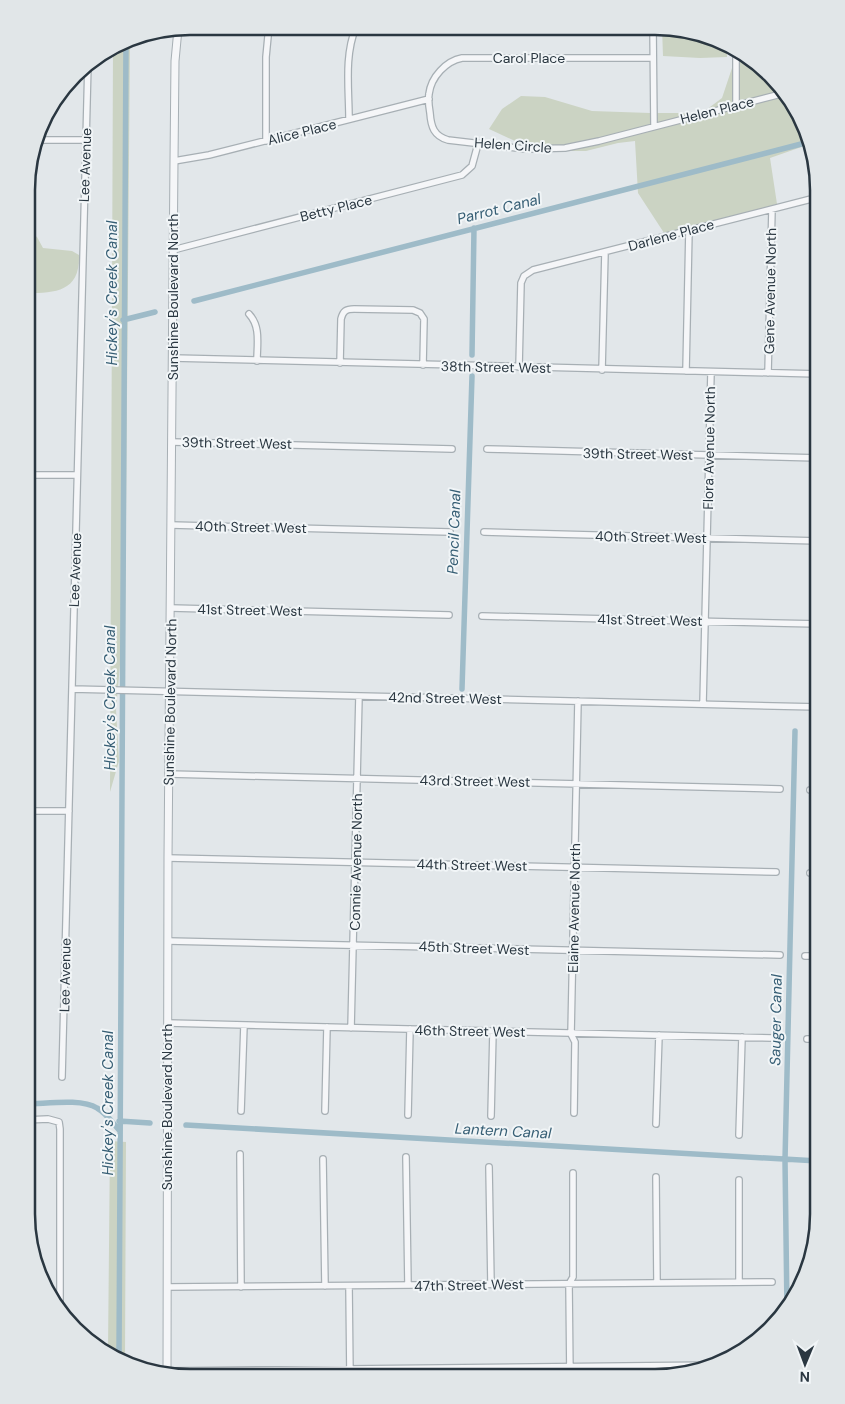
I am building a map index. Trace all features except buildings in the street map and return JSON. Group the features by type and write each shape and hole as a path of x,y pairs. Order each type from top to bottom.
{"street":[{"name":"Sunshine Boulevard North","path":"167,1367 168,858 175,61 177,35"},
{"path":"266,141 266,57 268,35"},
{"path":"349,119 348,59 353,35"},
{"path":"653,35 654,126"},
{"name":"Carol Place","path":"429,100 431,86 438,74 450,62 462,58 653,58"},
{"path":"736,59 736,105"},
{"name":"Lee Avenue","path":"62,1077 88,73"},
{"name":"Helen Place","path":"654,126 777,95"},
{"name":"Alice Place","path":"174,161 190,160 429,100"},
{"name":"Helen Circle","path":"429,100 432,127 435,133 448,140 478,144 526,149 565,148 654,126"},
{"path":"43,140 86,140"},
{"name":"Betty Place","path":"173,250 462,175 472,166 478,144"},
{"name":"Darlene Place","path":"519,367 521,282 524,276 533,270 810,198"},
{"name":"Gene Avenue North","path":"768,373 772,209"},
{"path":"686,371 689,230"},
{"path":"602,370 605,252"},
{"path":"340,363 341,319 343,313 348,309 354,308 413,310 420,313 424,319 423,365"},
{"path":"250,314 254,319 258,332 257,361"},
{"name":"38th Street West","path":"173,358 810,374"},
{"name":"Flora Avenue North","path":"703,704 711,372"},
{"name":"39th Street West","path":"172,442 452,449"},
{"name":"39th Street West","path":"487,449 810,458"},
{"path":"35,476 78,475"},
{"name":"40th Street West","path":"172,525 450,532"},
{"name":"40th Street West","path":"484,532 810,541"},
{"name":"41st Street West","path":"171,608 449,615"},
{"name":"41st Street West","path":"482,616 810,624"},
{"name":"42nd Street West","path":"72,689 810,707"},
{"name":"Connie Avenue North","path":"352,1028 359,696"},
{"name":"Elaine Avenue North","path":"574,1113 575,1042 571,1034 578,701"},
{"name":"43rd Street West","path":"169,774 780,789"},
{"path":"35,811 69,811"},
{"name":"44th Street West","path":"168,858 776,872"},
{"name":"45th Street West","path":"168,941 780,956"},
{"path":"805,956 810,956"},
{"name":"46th Street West","path":"168,1023 772,1038"},
{"path":"241,1111 244,1026"},
{"path":"325,1111 327,1027"},
{"path":"408,1114 410,1029"},
{"path":"491,1116 493,1031"},
{"path":"656,1124 659,1035"},
{"path":"739,1135 742,1037"},
{"path":"35,1120 48,1119 58,1122 60,1129 60,1298"},
{"path":"240,1154 241,1287"},
{"path":"406,1157 408,1285"},
{"path":"323,1159 324,1286"},
{"path":"489,1167 490,1284"},
{"path":"570,1366 569,1284 573,1277 573,1173"},
{"path":"656,1177 656,1283"},
{"path":"739,1180 739,1282"},
{"name":"47th Street West","path":"167,1287 772,1282"},
{"path":"350,1286 350,1368"},
{"path":"313,1369 689,1365"}],"green space":[{"path":"662,35 695,40 727,54 727,57 663,56"},
{"path":"130,48 125,637 122,642 116,710 119,761 110,792 113,56"},
{"path":"738,60 765,80 789,112 804,146 770,158 777,204 666,236 638,193 635,141 586,151 537,151 489,129 502,109 521,96 545,97 592,111 702,113 722,98 732,68"},
{"path":"35,236 43,248 72,251 79,255 76,276 71,283 65,288 35,293"},
{"path":"110,1141 126,1142 125,1354 108,1345"}],"waterway":[{"name":"Hickey's Creek Canal","path":"119,1351 126,49"},
{"name":"Parrot Canal","path":"194,301 803,144"},
{"name":"Pencil Canal","path":"472,355 474,228"},
{"name":"Parrot Canal","path":"123,320 155,312"},
{"name":"Pencil Canal","path":"462,689 472,376"},
{"name":"Sauger Canal","path":"787,1295 785,1160 795,731"},
{"path":"35,1104 73,1102 90,1105 103,1112 119,1130"},
{"name":"Lantern Canal","path":"119,1121 150,1123"},
{"name":"Lantern Canal","path":"186,1125 810,1161"}]}
